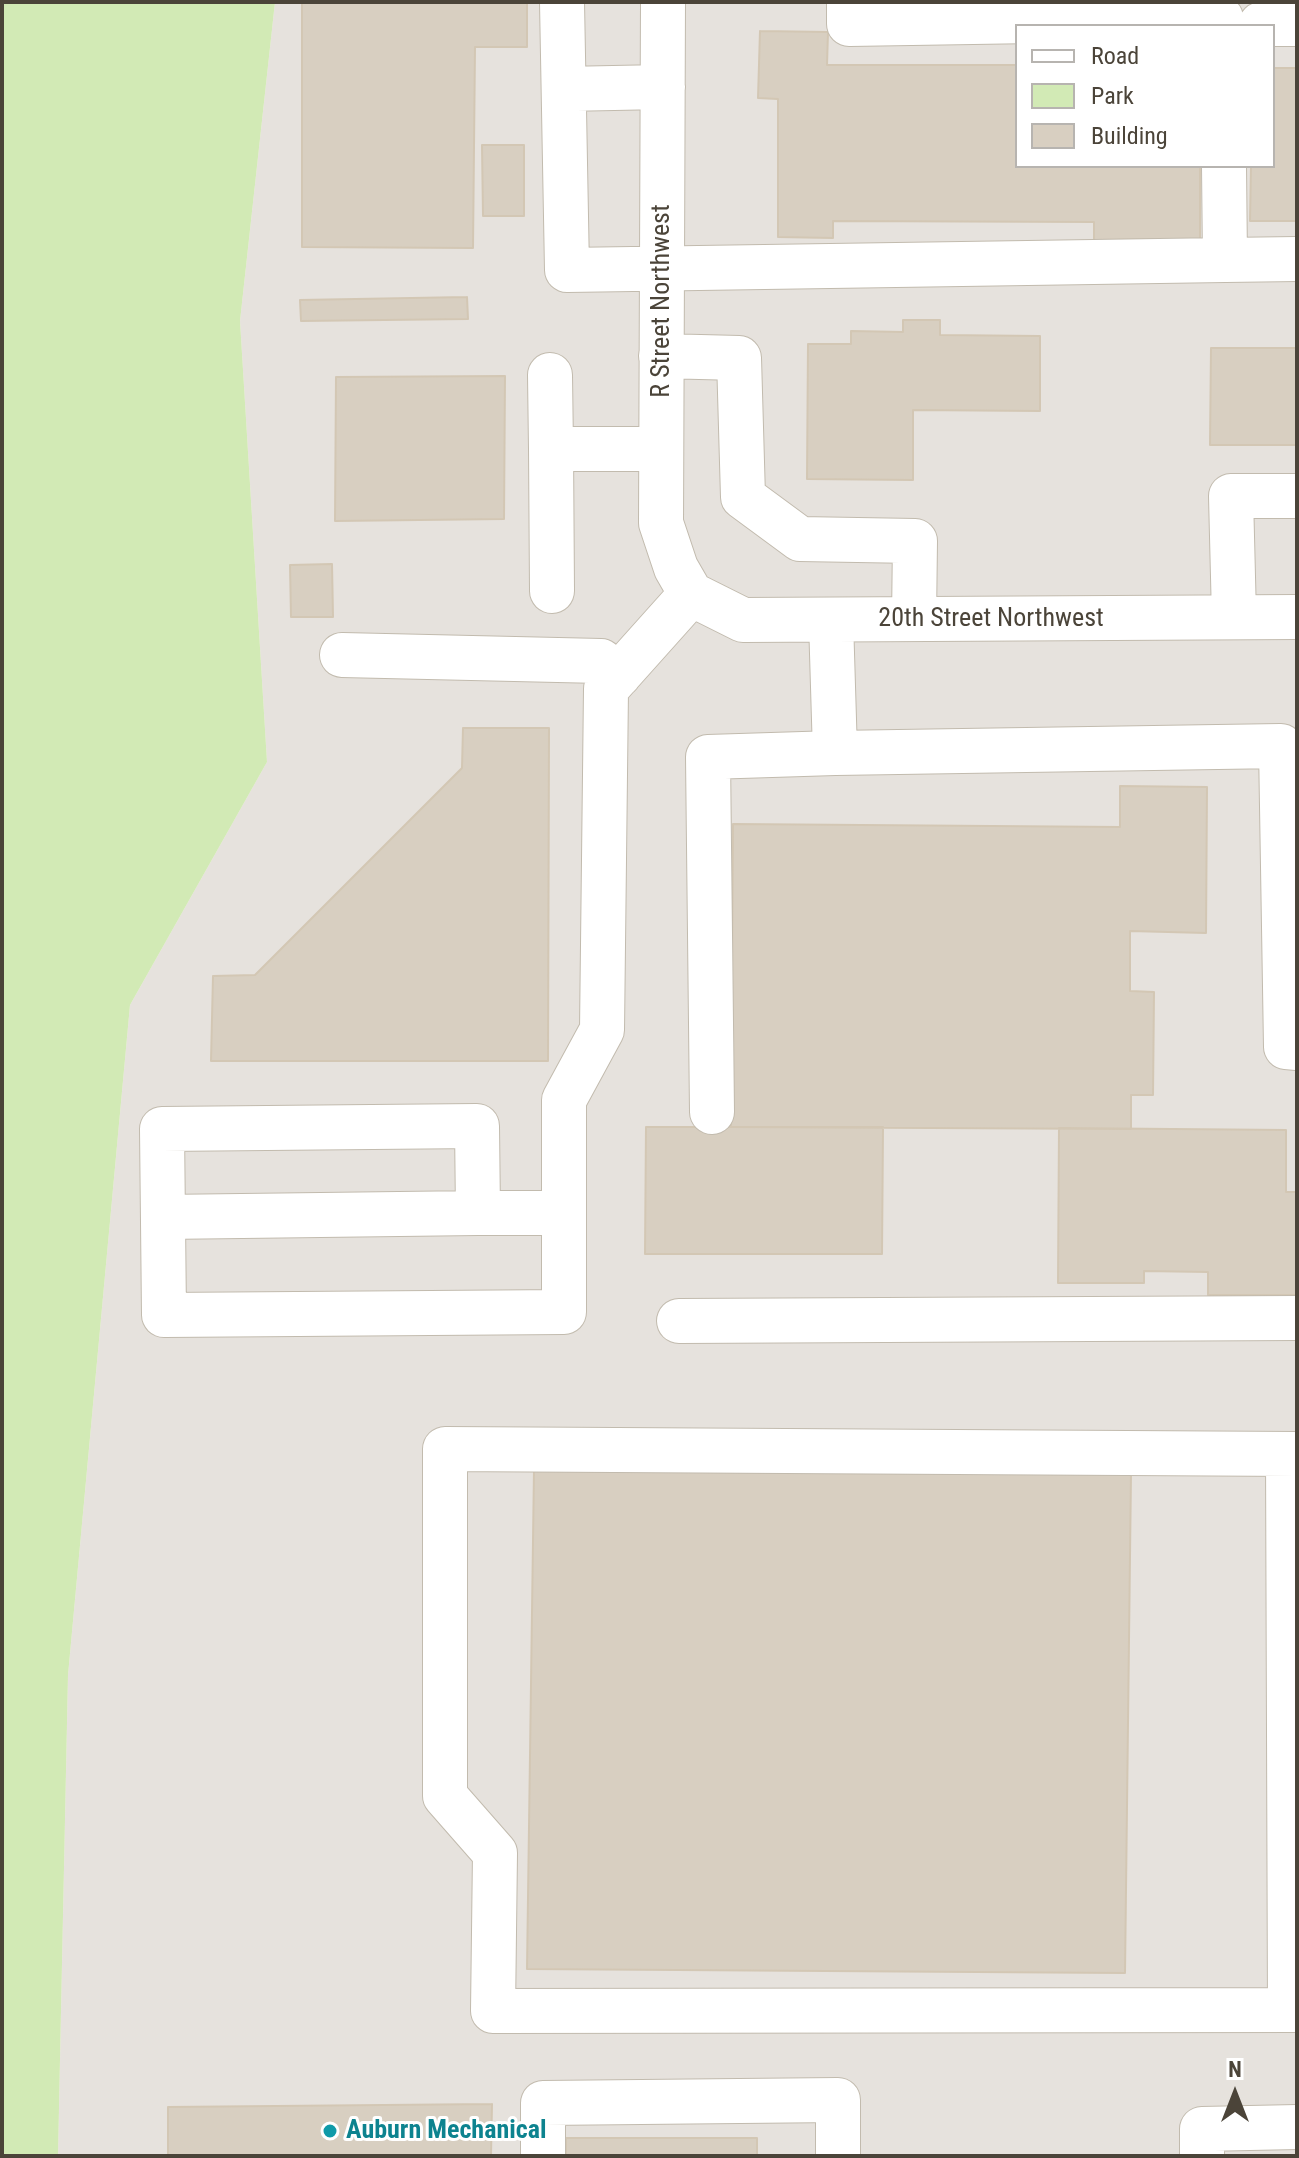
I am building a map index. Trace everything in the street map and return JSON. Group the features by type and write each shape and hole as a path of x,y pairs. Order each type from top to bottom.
{"street":[{"path":"562,2 567,270 1297,259"},
{"name":"R Street Northwest","path":"663,2 661,523 676,568 691,594"},
{"path":"849,2 849,24 1244,19"},
{"path":"564,89 663,87"},
{"path":"1224,168 1225,260"},
{"path":"661,356 739,358 743,497 800,539 915,541 914,619"},
{"path":"550,375 552,591"},
{"path":"551,449 661,449"},
{"path":"1234,617 1231,496 1297,496"},
{"path":"478,1213 477,1126 162,1129 164,1315 564,1312 564,1100 602,1030 606,689 691,594"},
{"name":"20th Street Northwest","path":"691,594 743,620 1297,617"},
{"path":"831,620 835,753"},
{"path":"342,655 601,661 619,675"},
{"path":"712,1112 708,757 1281,746 1286,1047 1297,1048"},
{"path":"163,1217 564,1213"},
{"path":"679,1321 1297,1318"},
{"path":"445,1449 1293,1454 1294,2010 493,2011 495,1853 445,1796 445,1449"},
{"path":"543,2156 543,2103 838,2100 838,2156"},
{"path":"1202,2156 1202,2129 1297,2127"}],"shaded area":[{"path":"275,2 1297,2 1297,2156 58,2156 68,1675 130,1005 267,762 240,321"}],"green space":[{"path":"2,2 275,2 240,321 267,762 130,1005 68,1675 58,2156 2,2156"}],"building":[{"path":"302,2 527,2 527,47 475,47 473,248 302,247"},
{"path":"760,31 828,32 827,65 1015,65 1015,168 1200,168 1200,239 1094,240 1094,222 833,221 833,238 778,237 778,99 758,98"},
{"path":"1275,68 1297,68 1297,221 1250,221 1251,168 1275,168"},
{"path":"482,145 524,145 524,216 483,216"},
{"path":"467,297 468,319 301,321 300,300"},
{"path":"903,320 940,320 940,335 1040,336 1040,411 913,410 913,480 807,479 808,344 851,344 851,331 903,332"},
{"path":"1211,348 1297,348 1297,445 1210,445"},
{"path":"505,376 504,519 335,521 336,377"},
{"path":"332,564 333,617 291,617 290,565"},
{"path":"463,728 549,728 548,1061 211,1061 213,976 255,975 462,768"},
{"path":"1120,786 1207,787 1206,933 1130,931 1130,991 1154,992 1153,1095 1131,1095 1131,1129 731,1127 733,824 1120,827"},
{"path":"646,1127 883,1127 882,1254 645,1254"},
{"path":"1059,1128 1286,1130 1286,1192 1297,1192 1297,1295 1208,1295 1208,1272 1144,1271 1144,1283 1058,1283"},
{"path":"534,1470 1131,1473 1125,1973 527,1969"},
{"name":"Auburn Mechanical","path":"492,2104 491,2156 168,2156 168,2107"},
{"path":"566,2138 757,2138 757,2156 566,2156"}],"place":[{"name":"Auburn Mechanical","path":"330,2131"}]}
